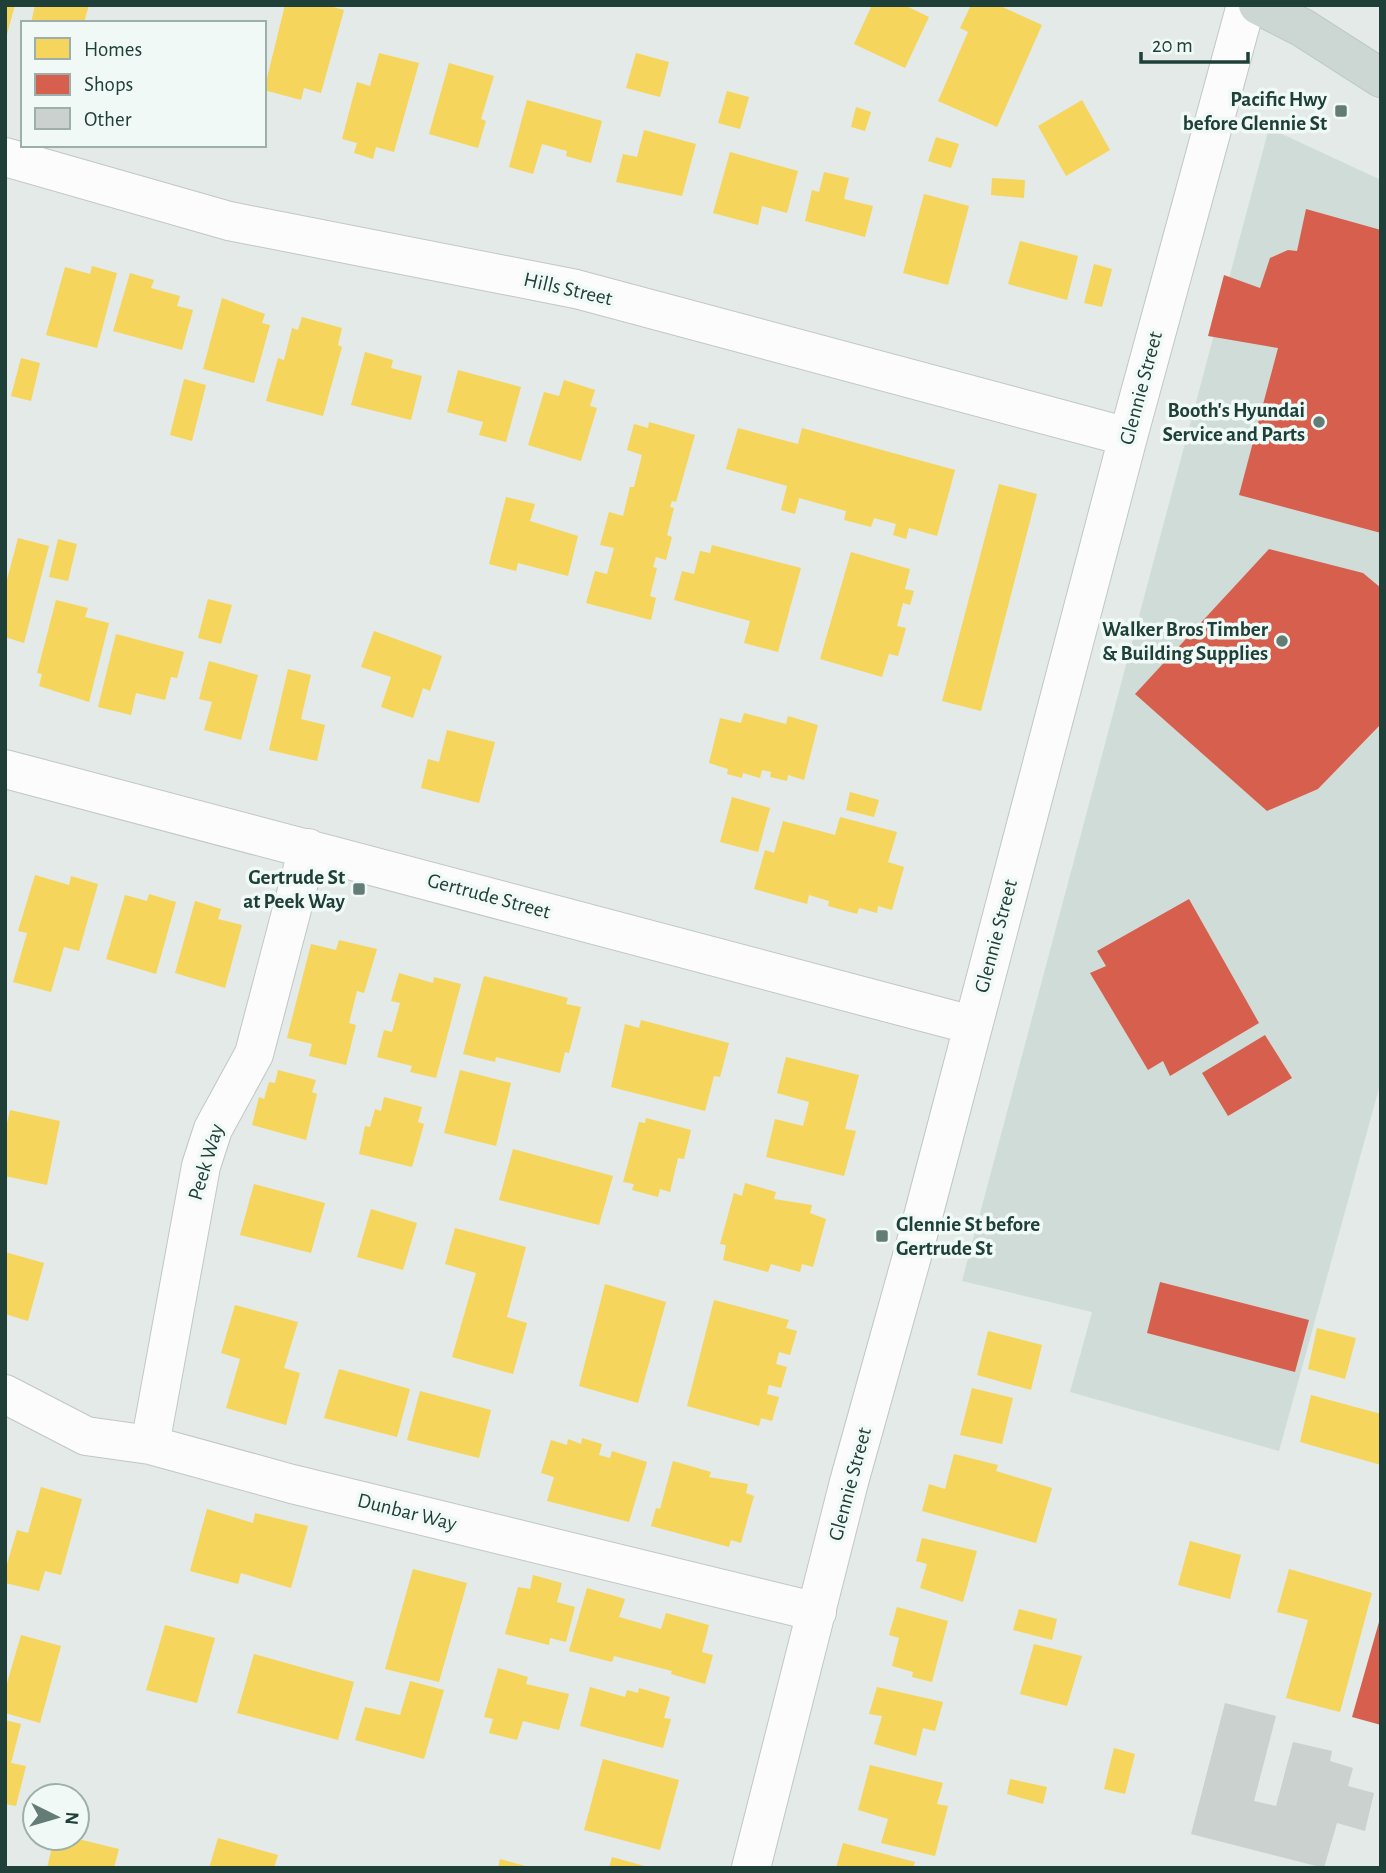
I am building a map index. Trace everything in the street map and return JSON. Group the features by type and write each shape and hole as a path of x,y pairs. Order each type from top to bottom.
{"main road":[{"path":"1258,5 1303,28 1381,78"}],"street":[{"name":"Glennie Street","path":"751,1868 1128,437 1246,5"},
{"name":"Hills Street","path":"5,157 229,220 576,289 1128,437"},
{"name":"Gertrude Street","path":"5,769 972,1025"},
{"name":"Peek Way","path":"150,1446 201,1166 213,1129 254,1054 308,848"},
{"name":"Dunbar Way","path":"5,1394 86,1436 150,1446 305,1487 817,1612"}],"shaded area":[{"path":"1269,128 1381,180 1381,1081 1279,1451 1070,1392 1092,1312 962,1281"}],"building: Homes":[{"path":"5,5 15,5 6,38 5,38"},
{"path":"35,5 89,5 85,21 31,21"},
{"path":"285,5 326,5 344,10 321,93 304,88 301,100 266,91"},
{"path":"872,5 904,5 929,17 905,68 854,44"},
{"path":"971,5 998,5 1042,25 997,127 938,101 968,32 960,28"},
{"path":"379,53 419,63 394,152 376,147 373,159 354,153 357,143 342,139 357,82 370,86"},
{"path":"636,53 669,62 660,97 626,88"},
{"path":"449,63 494,76 481,119 486,121 478,148 429,134"},
{"path":"727,91 749,97 740,129 718,123"},
{"path":"527,100 602,121 591,163 566,156 567,151 542,144 533,174 509,167"},
{"path":"1082,100 1110,150 1066,176 1038,126"},
{"path":"856,107 871,112 865,131 851,127"},
{"path":"644,130 696,144 682,196 616,182 623,154 637,157"},
{"path":"936,137 959,144 951,168 928,161"},
{"path":"730,152 798,171 787,213 762,206 758,225 713,213"},
{"path":"824,172 849,178 844,199 873,206 865,237 805,221 812,190 819,192"},
{"path":"992,178 1025,180 1024,198 991,195"},
{"path":"924,194 969,206 948,285 903,273"},
{"path":"1020,241 1078,256 1067,300 1008,284"},
{"path":"1094,264 1112,269 1102,307 1084,303"},
{"path":"92,266 117,273 97,348 46,335 65,267 90,274"},
{"path":"130,273 154,280 151,288 180,296 177,306 193,310 182,350 113,331"},
{"path":"222,298 265,314 262,323 270,325 254,383 203,369"},
{"path":"302,317 342,328 338,345 342,347 323,416 266,401 278,358 284,360 292,328 298,330"},
{"path":"365,352 393,360 391,368 422,376 411,420 351,405"},
{"path":"21,358 40,363 31,401 11,396"},
{"path":"458,370 521,387 506,442 479,435 483,422 447,412"},
{"path":"184,379 206,385 192,441 170,435"},
{"path":"564,380 595,390 590,406 597,408 581,461 528,445 544,392 559,396"},
{"path":"649,422 695,435 676,502 672,501 670,507 674,508 667,535 672,537 666,560 656,557 653,567 657,568 650,596 656,598 651,620 586,603 595,571 607,574 614,548 600,545 609,512 623,516 630,487 634,487 642,455 627,450 634,424 648,428"},
{"path":"738,428 798,444 802,428 955,470 937,536 909,528 906,539 893,535 896,524 874,518 871,527 844,520 846,511 799,498 795,514 781,510 787,486 726,469"},
{"path":"999,484 1037,494 981,711 942,701"},
{"path":"506,497 535,504 530,521 578,536 568,576 518,563 516,571 489,564"},
{"path":"18,538 49,546 24,643 5,637 5,587"},
{"path":"58,539 77,544 68,581 49,577"},
{"path":"712,545 801,568 778,652 744,643 750,621 674,600 682,571 694,574 700,551 710,553"},
{"path":"851,552 910,569 905,589 914,591 910,605 903,603 897,626 906,628 898,656 889,654 882,677 820,659"},
{"path":"208,599 232,605 221,644 198,638"},
{"path":"56,600 88,608 85,617 109,623 89,702 39,686 42,674 37,673"},
{"path":"374,631 442,656 430,691 423,688 413,718 381,707 391,677 361,667"},
{"path":"116,634 184,652 177,678 171,677 165,700 136,693 131,715 98,707"},
{"path":"209,661 258,675 241,740 204,730 212,702 199,699"},
{"path":"288,669 311,675 301,719 325,725 317,761 269,750"},
{"path":"744,713 786,724 788,716 818,725 804,780 788,775 787,781 770,777 771,772 762,770 760,778 743,773 742,778 727,774 728,769 709,763 720,718 741,723"},
{"path":"447,730 495,742 479,803 421,788 428,759 439,762"},
{"path":"850,792 879,800 874,817 846,810"},
{"path":"732,797 770,808 758,852 720,842"},
{"path":"840,817 897,832 888,862 904,867 892,910 878,906 877,913 859,908 857,914 828,906 829,901 809,895 807,904 754,889 765,850 774,853 783,821 835,835"},
{"path":"35,875 69,885 71,876 98,884 79,951 64,947 51,992 13,982 27,933 18,931"},
{"path":"149,894 176,902 156,974 106,959 125,895 147,901"},
{"path":"195,901 221,909 218,919 242,925 225,988 175,973"},
{"path":"339,940 377,949 364,993 357,991 349,1023 356,1025 346,1065 309,1056 312,1044 287,1038 311,944 336,950"},
{"path":"399,973 433,983 434,977 461,984 436,1078 410,1072 412,1066 377,1057 384,1030 392,1032 400,1003 391,1001"},
{"path":"484,976 568,998 566,1004 581,1007 569,1053 565,1052 560,1073 496,1057 495,1062 463,1054"},
{"path":"641,1020 729,1043 720,1077 714,1076 705,1111 611,1087 625,1024 639,1028"},
{"path":"786,1057 859,1075 845,1129 856,1131 844,1176 766,1157 775,1119 803,1126 809,1102 777,1093"},
{"path":"278,1070 316,1080 312,1092 317,1094 306,1140 252,1125 259,1097 264,1099 269,1082 275,1083"},
{"path":"460,1070 511,1083 496,1146 444,1133"},
{"path":"384,1097 422,1107 418,1122 424,1124 412,1167 359,1154 365,1126 370,1127 375,1109 381,1111"},
{"path":"10,1110 60,1121 47,1185 5,1176 5,1132"},
{"path":"646,1118 691,1130 684,1159 678,1158 670,1192 660,1189 658,1197 632,1190 634,1184 623,1182 639,1122 645,1123"},
{"path":"513,1149 613,1176 599,1225 499,1200"},
{"path":"745,1183 776,1192 774,1199 812,1205 810,1213 826,1219 813,1267 802,1264 800,1272 771,1264 768,1272 723,1260 726,1245 720,1244 734,1193 742,1196"},
{"path":"254,1184 325,1203 311,1253 240,1235"},
{"path":"371,1209 417,1223 403,1270 357,1257"},
{"path":"455,1228 526,1247 507,1317 527,1323 513,1374 452,1357 476,1273 445,1264"},
{"path":"5,1252 44,1263 28,1321 5,1314"},
{"path":"605,1284 666,1302 638,1403 579,1386"},
{"path":"714,1300 789,1320 786,1328 797,1331 790,1355 779,1352 776,1364 787,1367 781,1388 769,1385 767,1394 779,1397 772,1421 761,1418 759,1426 687,1406"},
{"path":"235,1305 298,1322 284,1368 300,1373 286,1425 226,1408 240,1359 221,1353"},
{"path":"1317,1328 1356,1338 1345,1379 1308,1369"},
{"path":"988,1331 1042,1345 1031,1390 977,1375"},
{"path":"339,1369 410,1389 397,1437 324,1418"},
{"path":"972,1388 1013,1398 1002,1444 960,1435"},
{"path":"420,1391 491,1410 479,1458 407,1440"},
{"path":"1311,1395 1381,1414 1381,1465 1300,1442"},
{"path":"582,1438 602,1444 599,1455 610,1458 612,1451 647,1462 629,1522 547,1501 554,1477 541,1473 551,1440 567,1445 568,1439 581,1444"},
{"path":"954,1454 998,1465 996,1471 1052,1488 1036,1543 922,1511 929,1484 945,1489"},
{"path":"673,1461 711,1472 709,1477 748,1484 746,1493 754,1496 741,1543 731,1540 729,1547 651,1526 656,1508 660,1509"},
{"path":"41,1487 82,1499 61,1575 45,1571 39,1591 5,1583 5,1571 17,1530 28,1533"},
{"path":"207,1509 253,1523 255,1513 308,1526 291,1588 241,1573 238,1584 190,1571"},
{"path":"922,1538 977,1551 963,1602 920,1588 927,1564 916,1561"},
{"path":"1190,1541 1241,1555 1230,1599 1178,1585"},
{"path":"413,1569 467,1583 439,1682 385,1669"},
{"path":"1289,1569 1372,1593 1340,1712 1286,1698 1308,1620 1277,1612"},
{"path":"533,1575 562,1583 557,1602 575,1607 566,1642 550,1638 549,1645 505,1634 518,1587 530,1589"},
{"path":"587,1588 625,1599 619,1617 661,1629 666,1613 709,1625 702,1652 713,1655 705,1684 671,1674 672,1671 614,1656 612,1662 569,1651"},
{"path":"897,1607 948,1621 932,1682 912,1677 913,1672 892,1666 899,1638 889,1635"},
{"path":"1019,1609 1057,1619 1052,1640 1013,1630"},
{"path":"165,1625 215,1638 197,1703 146,1690"},
{"path":"21,1635 61,1646 40,1723 5,1713 5,1690"},
{"path":"1034,1644 1082,1656 1067,1706 1020,1694"},
{"path":"254,1654 354,1682 338,1740 237,1713"},
{"path":"498,1668 528,1677 526,1684 569,1694 559,1730 523,1721 517,1740 489,1733 493,1719 484,1717"},
{"path":"410,1681 444,1690 424,1759 355,1740 365,1707 400,1715"},
{"path":"590,1687 625,1697 627,1690 638,1693 639,1688 670,1697 664,1718 671,1719 663,1748 580,1726"},
{"path":"877,1687 943,1702 935,1731 923,1728 916,1756 874,1744 882,1716 869,1714"},
{"path":"5,1720 21,1724 11,1763 26,1766 16,1806 5,1804"},
{"path":"1114,1748 1135,1754 1125,1794 1104,1789"},
{"path":"603,1759 679,1780 660,1850 584,1830"},
{"path":"870,1765 943,1783 937,1804 948,1806 935,1856 881,1843 888,1819 858,1810"},
{"path":"1010,1779 1047,1787 1043,1804 1007,1794"},
{"path":"218,1838 278,1855 274,1868 209,1868"},
{"path":"91,1842 119,1849 114,1868 47,1868 51,1852 91,1852"},
{"path":"843,1843 915,1862 913,1868 836,1868"},
{"path":"612,1857 648,1867 648,1868 609,1868"},
{"path":"500,1859 529,1867 498,1868"}],"building: Shops":[{"name":"Booth's Hyundai Service and Parts","path":"1306,209 1381,230 1381,533 1239,495 1278,348 1208,336 1224,275 1260,288 1270,258 1288,250 1297,251"},
{"name":"Walker Bros Timber & Building Supplies","path":"1269,549 1363,573 1381,588 1381,724 1318,789 1267,811 1135,694"},
{"path":"1189,899 1259,1023 1170,1076 1163,1061 1148,1070 1090,973 1106,966 1097,951"},
{"path":"1265,1035 1292,1078 1228,1116 1202,1073"},
{"path":"1160,1282 1309,1320 1295,1372 1147,1333"},
{"path":"1381,1615 1381,1725 1352,1717"}],"building: Other":[{"path":"1225,1703 1276,1716 1254,1801 1276,1806 1293,1742 1332,1751 1330,1761 1353,1768 1348,1786 1374,1793 1365,1831 1337,1823 1324,1868 1191,1834"}],"place":[{"name":"Pacific Hwy before Glennie St","path":"1341,111"},
{"name":"Booth's Hyundai Service and Parts","path":"1319,422"},
{"name":"Walker Bros Timber & Building Supplies","path":"1282,641"},
{"name":"Gertrude St at Peek Way","path":"359,889"},
{"name":"Glennie St before Gertrude St","path":"882,1236"}]}
